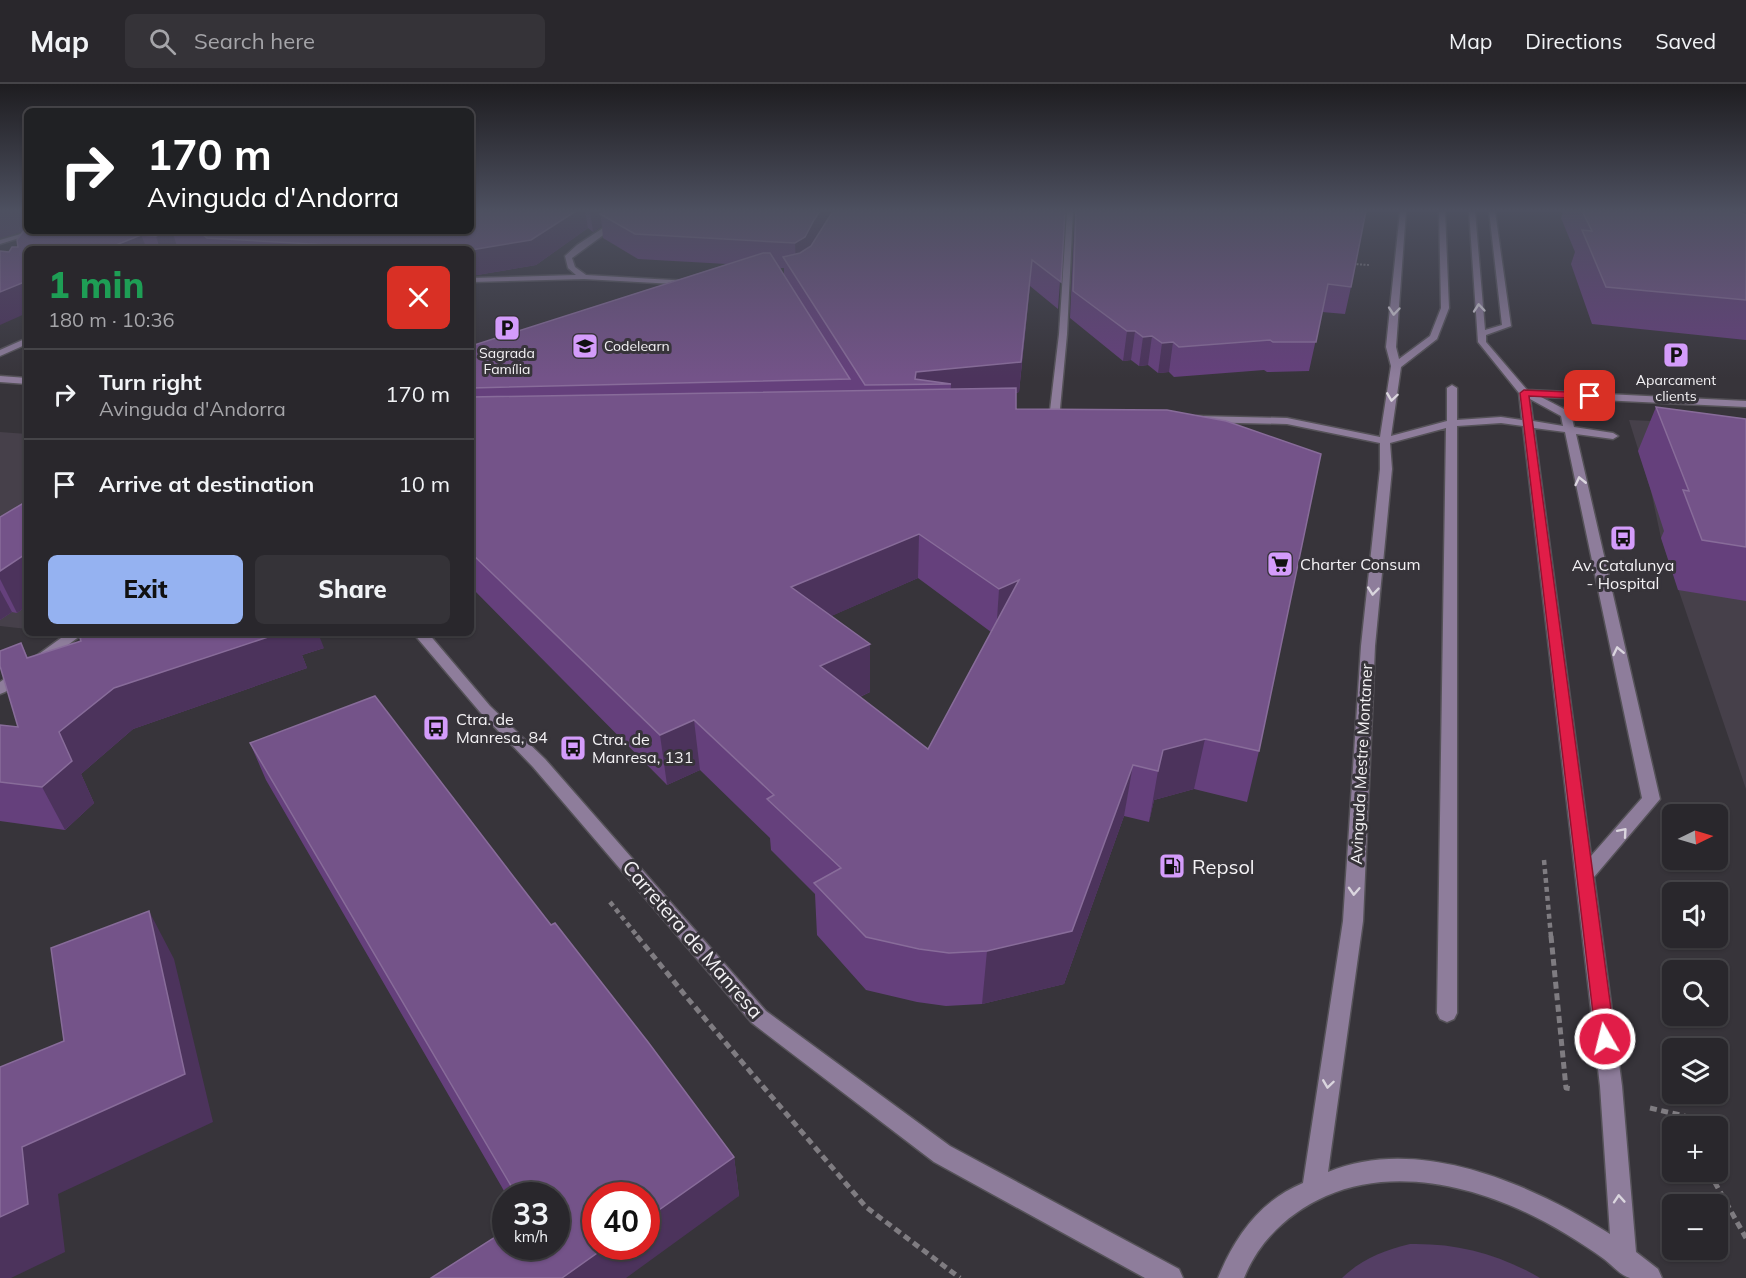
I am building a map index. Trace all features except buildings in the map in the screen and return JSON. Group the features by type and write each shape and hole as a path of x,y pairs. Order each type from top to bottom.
{"street":[{"path":"571,267 584,277"},
{"path":"1066,419 1048,419 1064,334 1067,267"},
{"path":"1396,366 1434,337 1445,308 1444,267"},
{"path":"1476,267 1482,342 1524,393 1566,414"},
{"path":"1481,334 1507,326 1499,267"},
{"name":"Avinguda Mestre Montaner","path":"1314,1188 1353,921 1368,646 1386,469 1385,441 1396,366 1391,347 1398,269"},
{"path":"474,280 584,277 698,286 689,293"},
{"path":"0,353 24,342"},
{"path":"0,379 24,381"},
{"path":"1447,1013 1452,388"},
{"path":"1524,393 1746,404"},
{"path":"1524,393 1611,1086 1624,1257"},
{"path":"1577,395 1566,414 1651,799 1584,876"},
{"path":"1182,419 1287,422 1385,441 1452,423 1501,420 1613,436"},
{"path":"0,689 73,636"},
{"name":"Carretera de Manresa","path":"423,636 485,709 539,763 759,1017 942,1154 1170,1278"},
{"path":"1232,1278 1236,1266 1256,1233 1282,1207 1314,1188 1350,1175 1391,1171 1435,1173 1470,1180 1529,1200 1576,1226 1624,1257 1649,1278"}],"path":[{"path":"1377,267 1398,269"},
{"path":"1714,1182 1746,1238"}],"shaded area":[{"path":"1629,420 1746,425 1746,789 1661,538 1651,491"},
{"path":"0,432 24,434 24,629 0,626"},
{"path":"1410,1244 1461,1248 1493,1256 1540,1278 1342,1278 1374,1256"}],"place":[{"name":"Sagrada Família","path":"507,328"},
{"name":"Codelearn","path":"585,346"},
{"name":"Aparcament clients","path":"1676,355"},
{"name":"Av. Catalunya - Hospital","path":"1623,538"},
{"name":"Charter Consum","path":"1280,564"},
{"name":"Ctra. de Manresa, 84","path":"436,728"},
{"name":"Ctra. de Manresa, 131","path":"573,748"},
{"name":"Repsol","path":"1172,866"}],"route":[{"path":"1590,396 1524,393 1605,1039"}]}
